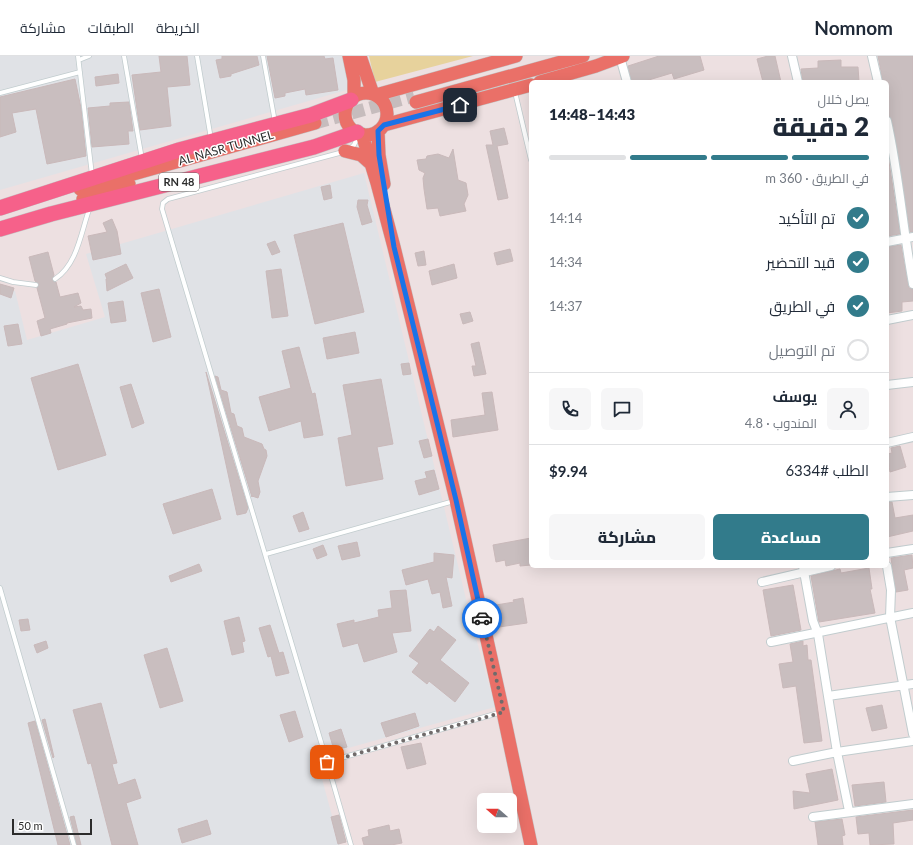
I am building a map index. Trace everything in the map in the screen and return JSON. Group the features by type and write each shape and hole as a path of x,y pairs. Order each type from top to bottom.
{"highway":[{"name":"RN 48","path":"0,208 92,177 211,142 312,115 353,98"},
{"name":"RN 48","path":"0,229 51,214 314,147 359,133"}],"main road":[{"path":"349,56 354,80 353,98"},
{"path":"360,56 365,74 375,95 385,105 387,112 381,128 380,162 394,247"},
{"path":"516,56 375,95 363,93 353,98 348,104 346,114 349,125 359,133 370,163 377,183 394,247 456,500 504,712 531,845"},
{"path":"559,56 415,99 583,56"},
{"path":"547,80 622,57"},
{"path":"359,133 370,134 381,128 529,85"},
{"name":"AL NASR TUNNEL","path":"45,193 66,193 316,127 130,184 70,204 51,214"},
{"path":"345,151 357,153 370,163"}],"street":[{"path":"792,56 798,80"},
{"path":"872,56 878,80"},
{"path":"622,57 627,80"},
{"path":"889,138 891,155 909,238 913,284"},
{"path":"889,242 909,238"},
{"path":"889,320 913,315"},
{"path":"889,385 913,382"},
{"path":"889,443 913,437"},
{"path":"889,497 913,495"},
{"path":"889,553 913,549"},
{"path":"887,568 891,590 890,617 913,734"},
{"path":"762,582 803,569 813,622 818,634 837,752 849,811"},
{"path":"771,642 818,634 913,613"},
{"path":"828,696 913,684"},
{"path":"793,761 837,752 913,741"},
{"path":"813,817 849,811 913,804"}],"lane":[{"path":"89,56 79,58 92,177"},
{"path":"124,56 143,162"},
{"path":"197,56 211,142"},
{"path":"263,56 275,125"},
{"path":"0,93 80,72"},
{"path":"514,89 529,152"},
{"path":"351,845 162,206 168,199 345,151 354,144 359,133"},
{"path":"55,279 63,273 73,257 91,205"},
{"path":"0,278 13,282 36,285"},
{"path":"266,554 456,500"},
{"path":"0,588 74,845"},
{"path":"327,762 504,712"}],"shaded area":[{"path":"0,56 342,56 350,89 0,190"},
{"path":"369,56 473,56 375,82"},
{"path":"364,173 471,620 495,707 316,757 340,845 0,845 0,287 15,291 27,340 105,317 86,254"}],"building":[{"path":"159,56 187,56 190,85 167,87 171,126 140,130 132,75 161,72"},
{"path":"222,56 257,56 259,65 231,74 231,76 220,78 216,60 222,59"},
{"path":"267,56 324,56 325,59 333,58 338,90 306,95 305,89 285,93 285,96 275,98"},
{"path":"659,56 700,56 704,70 674,79 672,73 649,80 632,80 628,66"},
{"path":"775,56 781,80 762,80 757,59"},
{"path":"878,56 913,56 913,232 910,232 892,120 889,117 889,80 883,80"},
{"path":"841,60 841,67 858,67 859,80 803,80 801,69 818,68 818,61"},
{"path":"118,74 119,83 96,86 95,77"},
{"path":"75,79 81,108 86,156 47,164 36,109 12,113 16,132 0,137 0,97"},
{"path":"129,102 133,131 128,131 129,144 92,147 88,108 110,106 110,103"},
{"path":"504,128 508,144 497,146 508,198 498,200 486,145 493,145 490,131"},
{"path":"453,149 458,180 466,183 468,195 464,204 466,211 440,216 438,208 427,209 423,178 425,173 419,170 417,160 426,159 427,156 438,154 449,158"},
{"path":"889,162 900,234 889,236"},
{"path":"330,185 332,198 324,200 321,187"},
{"path":"358,200 368,200 367,205 372,222 362,225 357,207"},
{"path":"112,219 117,231 121,254 93,260 88,236 107,232 103,223"},
{"path":"343,223 364,312 315,324 294,235"},
{"path":"275,241 280,252 272,255 267,244"},
{"path":"901,245 908,285 909,288 913,289 913,301 902,302 902,311 889,313 889,247"},
{"path":"510,249 513,261 497,265 494,253"},
{"path":"424,251 426,265 418,266 415,253"},
{"path":"48,252 54,275 52,280 56,282 60,297 78,293 81,303 74,307 81,306 83,310 91,309 92,318 67,323 50,329 51,333 41,336 37,321 45,318 37,288 39,284 35,281 29,257"},
{"path":"126,264 133,278 107,291 107,279 105,274"},
{"path":"454,264 457,278 432,285 429,271"},
{"path":"281,269 288,316 272,318 266,271"},
{"path":"0,284 14,288 11,298 0,294"},
{"path":"159,289 171,337 153,342 141,293"},
{"path":"123,301 126,321 111,323 108,303"},
{"path":"470,312 473,321 463,324 460,314"},
{"path":"18,324 22,344 8,346 4,326"},
{"path":"355,332 359,353 327,359 323,338"},
{"path":"479,342 486,374 474,376 472,366 476,366 471,344"},
{"path":"299,347 312,394 315,393 323,435 304,438 301,421 269,431 259,397 291,388 282,351"},
{"path":"409,363 411,374 403,375 401,364"},
{"path":"78,364 106,455 58,470 31,378"},
{"path":"206,372 248,508 246,513 237,515"},
{"path":"215,376 218,377 221,390 227,392 231,413 234,414 237,426 242,428 244,437 262,444 266,450 267,456 258,481 260,492 258,498 252,497"},
{"path":"381,379 393,444 377,447 383,479 346,486 338,438 352,435 343,385"},
{"path":"131,384 144,423 132,428 120,387"},
{"path":"492,392 498,430 453,437 451,420 485,415 482,393"},
{"path":"428,439 432,456 424,458 419,441"},
{"path":"900,446 906,467 890,472 889,454 892,453 891,448"},
{"path":"434,470 439,489 419,495 415,481 427,478 425,472"},
{"path":"212,489 221,519 173,534 163,504"},
{"path":"889,502 892,502 895,518 913,515 913,531 889,537"},
{"path":"303,512 309,529 299,532 293,516"},
{"path":"529,538 529,565 520,566 520,563 506,566 505,560 496,562 493,545"},
{"path":"357,542 360,556 342,560 338,546"},
{"path":"323,545 327,555 317,559 313,549"},
{"path":"434,553 454,555 452,578 446,577 452,606 443,608 440,592 432,594 428,579 406,585 402,570 434,562"},
{"path":"912,555 913,568 904,570 908,590 896,592 891,558"},
{"path":"199,564 202,571 171,582 169,576"},
{"path":"869,568 872,589 870,589 875,613 819,622 811,576 840,569 841,573"},
{"path":"793,585 801,630 771,636 763,590"},
{"path":"406,590 411,631 392,633 397,652 364,662 358,643 343,647 337,624 354,620 354,623 379,617 378,610 392,608 390,591"},
{"path":"523,598 527,623 499,627 496,605 514,602 513,600"},
{"path":"239,617 245,641 242,642 244,652 232,655 224,621"},
{"path":"28,619 30,630 21,631 19,620"},
{"path":"270,625 279,653 283,652 289,673 276,676 271,656 268,657 259,628"},
{"path":"438,626 456,640 440,660 469,683 455,702 429,681 427,684 412,672 419,663 409,656 430,629 434,632"},
{"path":"46,641 48,648 37,653 34,645"},
{"path":"803,641 803,646 807,645 808,660 811,660 822,741 804,743 796,686 783,688 779,664 793,662 790,644"},
{"path":"167,648 183,701 160,708 144,655"},
{"path":"101,703 117,763 112,764 118,785 135,779 141,798 126,803 138,845 112,845 91,763 88,764 73,710"},
{"path":"882,705 887,728 872,731 866,708"},
{"path":"295,711 303,737 289,742 280,715"},
{"path":"415,713 419,726 386,737 381,723"},
{"path":"45,719 54,757 53,758 42,720"},
{"path":"35,721 70,845 58,845 28,723"},
{"path":"341,729 347,747 334,750 329,733"},
{"path":"421,743 426,764 407,769 401,747"},
{"path":"832,769 838,800 794,809 793,791 810,793 806,774"},
{"path":"884,782 886,802 855,806 852,785"},
{"path":"913,810 913,820 893,823 894,844 870,845 869,833 858,834 856,817"},
{"path":"339,815 346,842 338,844 331,817"},
{"path":"74,816 81,845 77,845 70,817"},
{"path":"842,819 845,835 842,836 843,845 818,845 815,822"},
{"path":"207,820 211,834 182,843 178,829"},
{"path":"389,825 390,831 399,829 402,843 391,845 364,845 362,838 369,836 368,830"}],"tunnel":[{"path":"315,123 414,96"}],"way so far":[{"path":"327,762 504,712 482,618"}],"route":[{"path":"460,105 384,125 378,131 379,155 394,247 456,500 482,618"}]}
